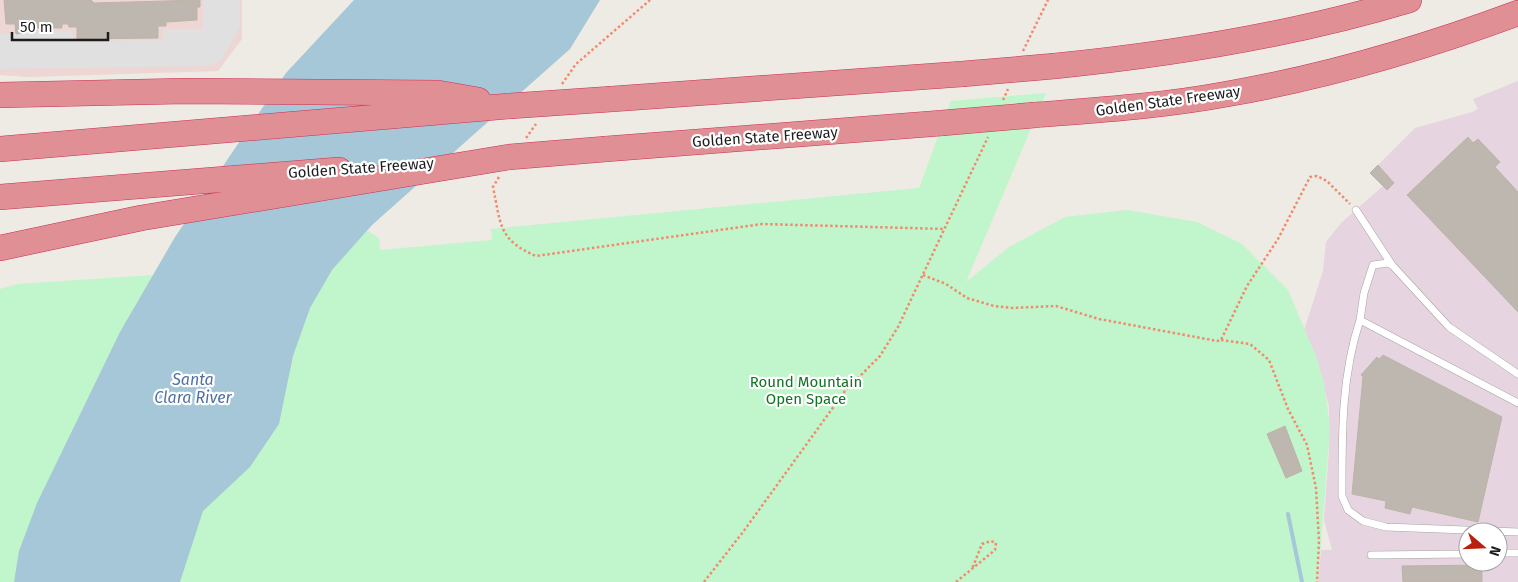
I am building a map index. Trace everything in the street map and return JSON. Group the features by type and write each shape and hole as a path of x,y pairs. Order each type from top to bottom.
{"highway":[{"path":"0,149 211,133 510,106 1055,66 1215,46 1320,25 1409,0"},
{"name":"Golden State Freeway","path":"0,197 511,158 1170,103 1279,84 1386,56 1518,13"},
{"path":"0,95 220,92 438,93 510,106"},
{"path":"0,248 141,218 511,158"}],"lane":[{"path":"1356,210 1392,265 1449,326 1518,374"},
{"path":"1392,265 1388,263 1373,265 1364,293 1360,320 1350,350 1345,392 1342,464 1342,496 1348,510 1363,521 1386,527 1518,532"},
{"path":"1360,320 1518,403"},
{"path":"1371,555 1458,554"}],"path":[{"path":"559,88 576,64 650,0"},
{"path":"1028,39 1048,0"},
{"path":"537,121 492,187 502,231 516,248 536,256 762,224 945,229 898,327 880,356 845,391 744,532 704,582"},
{"path":"1222,340 1247,286 1278,239 1310,177 1317,176 1327,181 1356,210"},
{"path":"923,275 946,284 967,298 994,306 1012,308 1056,306 1099,319 1148,329 1250,344 1269,360 1288,409 1307,445 1316,488 1319,541 1317,582"},
{"path":"956,582 995,550 996,543 991,541 982,544 972,568"}],"shaded area":[{"path":"0,0 242,0 242,39 218,71 29,77 0,75"},
{"path":"203,0 240,0 240,27 221,61 207,66 0,69 0,34 72,30 73,41 163,40 163,29 203,29"},
{"path":"1518,81 1518,582 1318,582 1321,550 1332,550 1324,520 1329,450 1329,407 1316,356 1304,330 1323,271 1326,242 1341,223 1383,186 1370,173 1415,128 1478,109 1473,99"}],"green space":[{"name":"Round Mountain Open Space","path":"1046,93 966,282 1009,247 1065,217 1127,210 1197,222 1242,244 1288,290 1316,356 1324,383 1330,428 1318,582 0,582 0,289 18,284 198,272 352,221 379,238 380,250 492,240 491,229 919,188 951,101"}],"water":[{"name":"Santa Clara River","path":"354,0 600,0 570,49 372,225 332,270 310,308 293,356 279,424 250,467 203,511 180,582 14,582 19,551 37,503 120,332 175,237 286,73"}],"building":[{"path":"4,0 91,0 94,3 200,0 200,7 197,7 197,20 166,22 166,26 158,26 158,38 77,39 77,27 69,27 68,24 62,24 62,28 37,28 37,24 25,24 26,33 16,34 15,24 6,24"},
{"path":"1468,137 1473,143 1478,139 1500,162 1495,167 1518,192 1518,312 1407,195"},
{"path":"1378,165 1394,183 1387,190 1370,173"},
{"path":"1383,355 1502,417 1478,522 1412,507 1410,514 1385,508 1386,501 1352,494 1363,377 1361,375 1377,357 1379,359"},
{"path":"1285,426 1302,471 1286,478 1267,434"},
{"path":"1458,565 1458,572 1482,572 1482,582 1403,582 1402,566"}],"waterway":[{"path":"1288,514 1302,582"}]}
